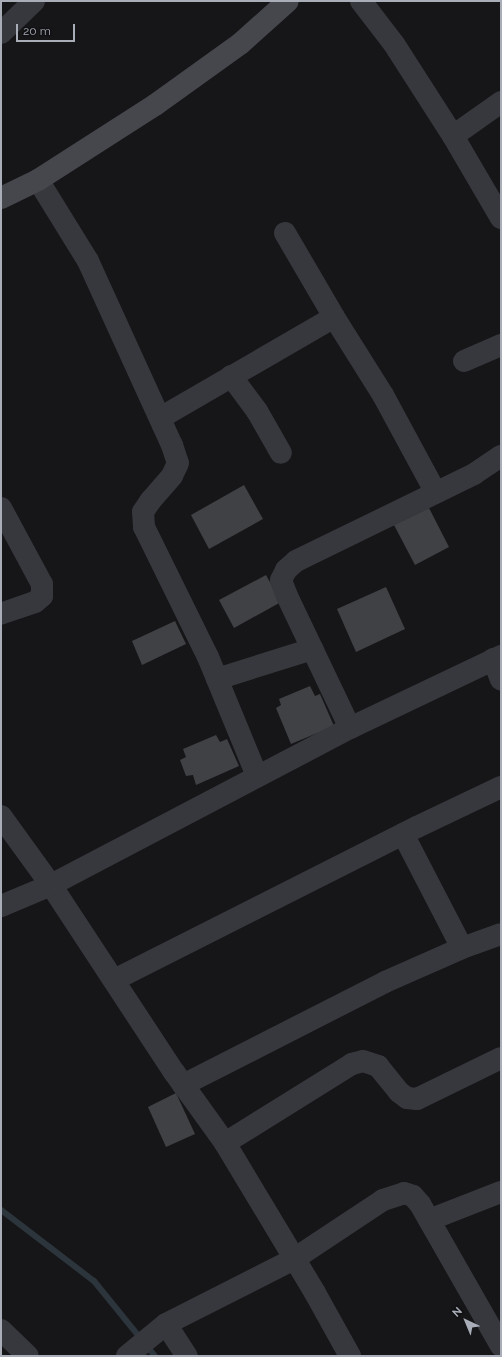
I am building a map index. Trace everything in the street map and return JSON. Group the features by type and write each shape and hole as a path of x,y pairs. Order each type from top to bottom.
{"street":[{"path":"1,33 34,1"},
{"path":"1,198 38,180 155,105 240,44 288,1"},
{"path":"361,1 394,44 453,136 501,218"},
{"path":"453,136 501,102"},
{"path":"38,180 88,261 160,418 178,463 172,476 151,500 143,512 144,527 217,679 257,776"},
{"path":"285,233 383,395 436,493"},
{"path":"160,418 334,316"},
{"path":"464,360 501,345"},
{"path":"231,376 257,411 281,453"},
{"path":"350,728 286,596 281,580 286,570 296,561 474,474 501,456"},
{"path":"1,508 42,584 42,596 35,602 1,614"},
{"path":"217,679 312,649"},
{"path":"1,906 51,885 350,728 497,658 501,680"},
{"path":"114,980 403,834 501,788"},
{"path":"1,816 51,885 184,1085 225,1143 350,1356"},
{"path":"403,834 462,948"},
{"path":"184,1085 385,982 462,948 501,934"},
{"path":"225,1143 352,1064 362,1061 378,1066 398,1092 407,1098 417,1099 501,1058"},
{"path":"429,1220 501,1192"},
{"path":"128,1355 160,1329 294,1259 383,1200 404,1193 412,1196 420,1204 501,1346"},
{"path":"160,1329 187,1356"},
{"path":"1,1330 28,1356"}],"building":[{"path":"244,485 263,519 209,549 191,515"},
{"path":"429,508 449,547 415,565 394,525"},
{"path":"266,575 281,602 234,628 219,600"},
{"path":"386,587 405,629 356,652 337,609"},
{"path":"175,621 186,644 142,665 132,641"},
{"path":"310,686 315,696 320,694 334,726 291,744 276,708 281,705 279,699"},
{"path":"216,735 220,742 227,739 239,766 196,785 193,775 186,776 180,760 186,757 183,749"},
{"path":"176,1093 195,1134 166,1147 148,1107"}],"waterway":[{"path":"1,1210 94,1281 155,1356"}]}
